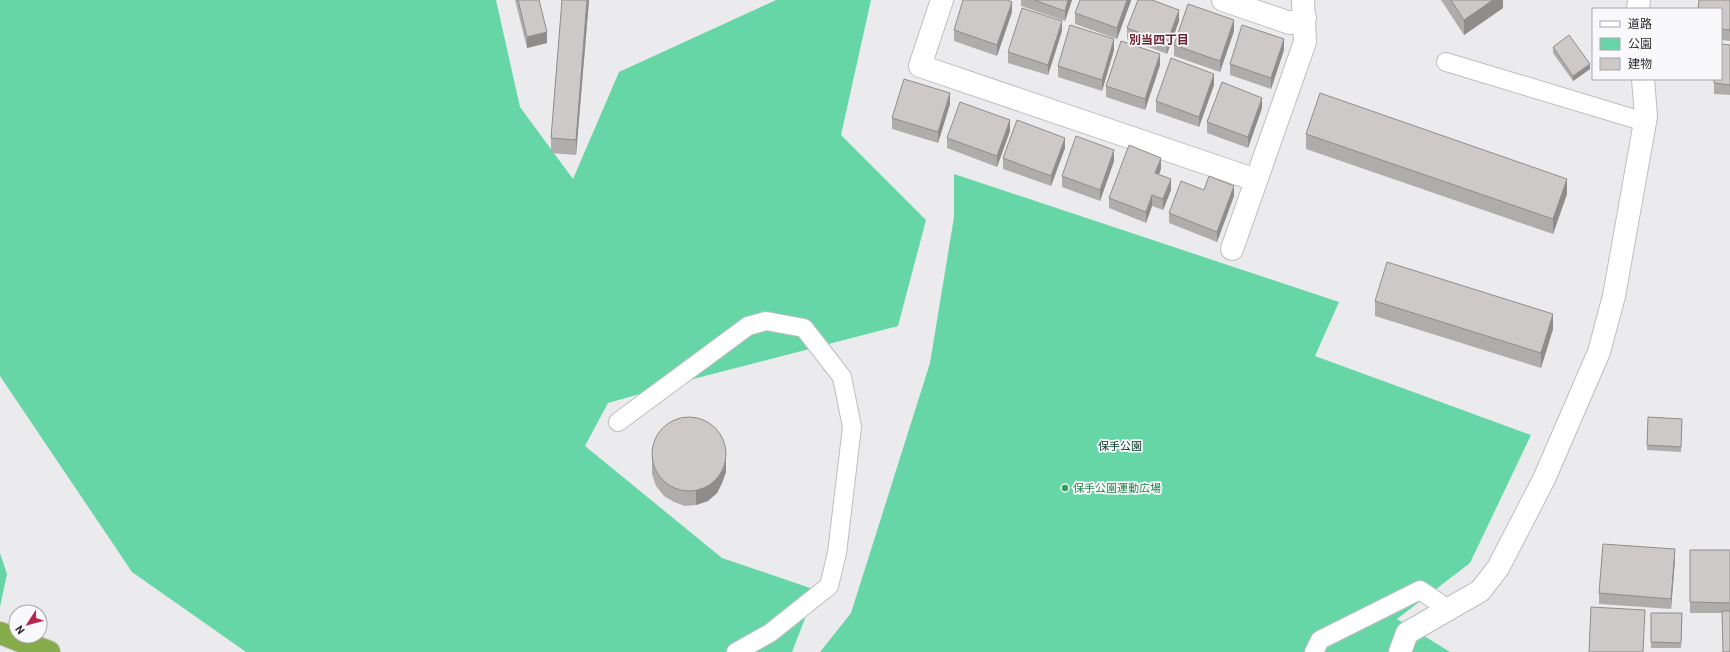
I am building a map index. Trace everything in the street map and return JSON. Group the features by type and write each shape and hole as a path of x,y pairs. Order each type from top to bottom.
{"highway":[{"path":"0,633 49,652"}],"street":[{"path":"942,0 920,66 1256,180"},
{"path":"1223,0 1290,23 1304,9"},
{"path":"1232,249 1305,42 1304,9"},
{"path":"1400,652 1407,633 1480,591 1498,568 1544,479 1599,352 1614,296 1646,116 1642,80"}],"lane":[{"path":"1446,62 1645,122"},
{"path":"618,422 748,326 766,321 804,328 842,377 852,427 837,553 829,586 770,633 736,652"},
{"path":"1314,652 1320,640 1420,590 1448,609"}],"green space":[{"path":"0,0 496,0 520,107 573,179 619,72 776,0 871,0 841,135 926,220 898,326 697,378 608,403 585,446 722,558 816,590 792,652 246,652 132,572 0,376"},
{"name":"保手公園","path":"954,174 1339,302 1315,356 1531,435 1470,563 1397,619 1450,652 820,652 851,613 930,363 954,217"},
{"path":"0,553 7,574 0,607"}],"building":[{"path":"518,0 539,0 547,32 527,37"},
{"path":"562,0 587,0 576,140 551,138"},
{"path":"963,0 1007,0 1012,2 997,45 954,30"},
{"path":"1034,0 1068,0 1065,11"},
{"path":"1080,0 1127,0 1117,28 1075,13"},
{"path":"1138,0 1152,0 1179,10 1167,43 1127,28"},
{"path":"1451,0 1493,0 1464,20"},
{"path":"1699,0 1730,0 1730,30 1722,29 1722,8 1698,8"},
{"path":"1188,4 1234,20 1220,61 1174,45"},
{"path":"1022,8 1062,21 1048,65 1008,52"},
{"path":"1070,25 1114,39 1102,80 1058,66"},
{"path":"1242,25 1284,39 1271,78 1230,64"},
{"path":"1569,35 1590,64 1573,76 1553,47"},
{"path":"1121,41 1160,54 1145,99 1106,86"},
{"path":"1722,44 1730,45 1730,85 1714,83 1714,80 1722,80"},
{"path":"1171,58 1214,74 1199,117 1156,101"},
{"path":"904,79 950,93 938,132 892,118"},
{"path":"1222,82 1262,98 1248,137 1207,122"},
{"path":"1320,93 1567,179 1553,219 1306,134"},
{"path":"960,102 1010,120 997,156 947,138"},
{"path":"1017,120 1065,138 1051,176 1003,158"},
{"path":"1076,136 1114,150 1100,190 1062,176"},
{"path":"1129,145 1161,158 1155,173 1171,179 1163,199 1152,195 1146,212 1109,198"},
{"path":"1209,176 1234,186 1217,232 1169,213 1181,181 1204,190"},
{"path":"1387,262 1553,314 1541,353 1375,301"},
{"path":"689,417 703,420 715,428 723,440 726,454 723,468 715,480 703,488 689,491 675,488 663,480 655,468 652,454 655,440 663,428 675,420"},
{"path":"1648,417 1682,419 1681,447 1647,445"},
{"path":"1603,544 1675,549 1671,599 1599,593"},
{"path":"1690,550 1730,550 1730,603 1690,602"},
{"path":"1591,607 1645,610 1643,652 1589,652"},
{"path":"1722,611 1730,611 1730,652 1723,652"},
{"path":"1651,613 1682,613 1681,643 1651,642"}],"place":[{"name":"保手公園運動広場","path":"1065,488"}],"district":[{"name":"別当四丁目","path":"1159,40"}]}
